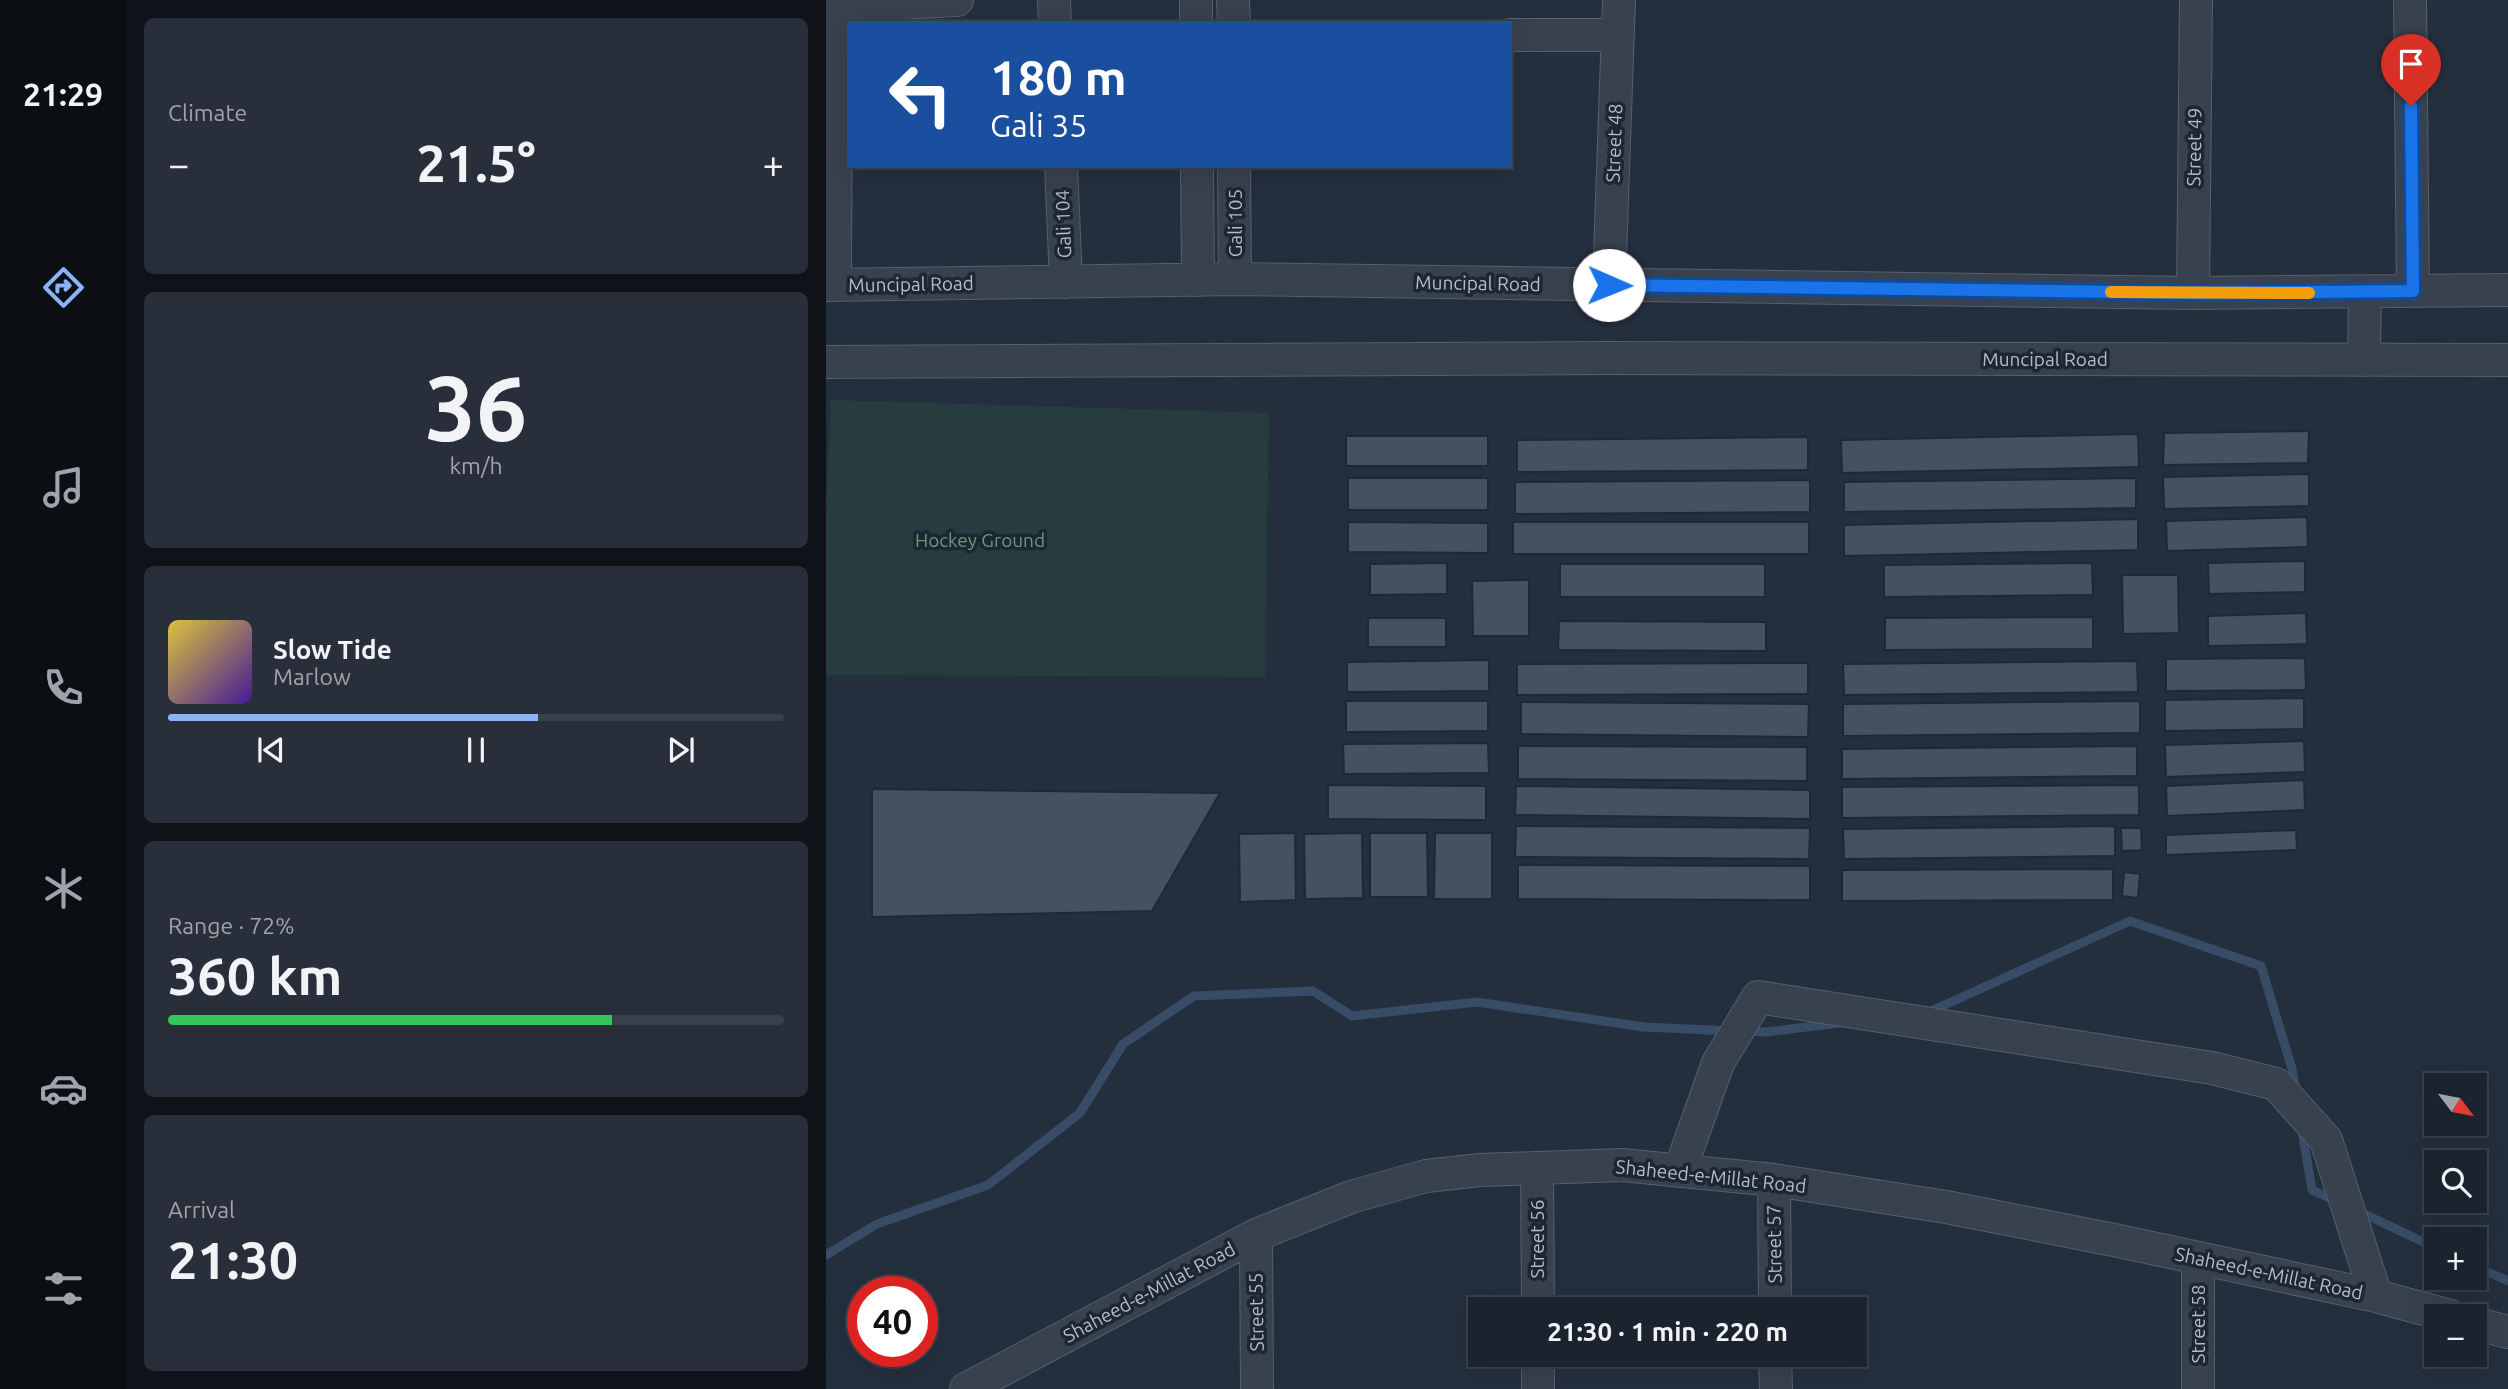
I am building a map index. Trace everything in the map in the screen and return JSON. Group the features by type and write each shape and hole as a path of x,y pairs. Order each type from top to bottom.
{"street":[{"path":"830,285 831,7 957,0"},
{"path":"1054,0 1055,21"},
{"path":"1196,0 1196,21"},
{"path":"1233,0 1234,21"},
{"name":"Street 48","path":"1609,285 1619,0"},
{"name":"Street 49","path":"2193,293 2196,0"},
{"path":"2410,0 2413,291"},
{"path":"1512,35 1618,35"},
{"name":"Gali 104","path":"1061,168 1066,282"},
{"path":"1197,168 1198,280"},
{"name":"Gali 105","path":"1234,168 1235,279"},
{"name":"Muncipal Road","path":"830,285 1235,279 2193,293 2508,290"},
{"path":"2364,292 2364,360"},
{"name":"Muncipal Road","path":"826,362 1592,358 2508,360"},
{"path":"1680,1170 1718,1063 1758,997 2212,1068 2276,1084 2326,1140 2376,1296"},
{"name":"Shaheed-e-Millat Road","path":"966,1389 1256,1235 1351,1197 1426,1176 1480,1170 1622,1165 1774,1180 1946,1207 2376,1296 2424,1309"},
{"name":"Street 56","path":"1537,1168 1538,1297"},
{"name":"Street 57","path":"1774,1180 1775,1297"},
{"name":"Street 55","path":"1256,1235 1257,1389"},
{"name":"Street 58","path":"2198,1258 2198,1389"},
{"path":"2487,1326 2508,1332"},
{"path":"1538,1367 1538,1389"},
{"path":"1776,1367 1776,1389"}],"green space":[{"name":"Hockey Ground","path":"831,400 1269,413 1265,677 826,675 826,511"}],"building":[{"path":"2309,431 2308,463 2163,465 2164,433"},
{"path":"2138,434 2139,467 1842,473 1841,440"},
{"path":"1346,436 1488,436 1488,466 1346,466"},
{"path":"1808,437 1808,470 1517,472 1517,440"},
{"path":"2309,474 2309,506 2164,509 2163,477"},
{"path":"1348,478 1488,478 1488,510 1348,510"},
{"path":"2136,478 2136,508 1844,512 1844,482"},
{"path":"1810,480 1810,512 1515,514 1515,482"},
{"path":"2307,517 2308,547 2167,551 2166,521"},
{"path":"2138,519 2138,550 1844,556 1844,525"},
{"path":"1348,522 1488,523 1488,553 1348,552"},
{"path":"1513,522 1809,522 1809,554 1513,554"},
{"path":"2305,561 2305,592 2209,594 2208,563"},
{"path":"1447,563 1447,594 1370,595 1370,564"},
{"path":"2092,563 2093,595 1884,597 1884,565"},
{"path":"1560,564 1765,564 1765,597 1560,597"},
{"path":"2122,575 2178,575 2179,633 2123,634"},
{"path":"1529,580 1529,636 1473,636 1472,581"},
{"path":"2306,613 2307,644 2208,646 2208,616"},
{"path":"2093,617 2093,649 1885,650 1885,618"},
{"path":"1368,618 1446,618 1446,647 1368,647"},
{"path":"1559,621 1766,622 1766,651 1558,650"},
{"path":"2305,658 2306,690 2166,691 2166,659"},
{"path":"1489,660 1489,691 1347,692 1347,662"},
{"path":"2137,661 2138,692 1844,695 1843,664"},
{"path":"1808,663 1808,694 1517,695 1517,664"},
{"path":"2304,698 2304,729 2165,731 2165,700"},
{"path":"1346,701 1488,701 1488,731 1346,732"},
{"path":"2140,701 2140,733 1843,736 1843,704"},
{"path":"1521,702 1809,704 1808,737 1521,734"},
{"path":"2304,741 2305,772 2166,777 2165,745"},
{"path":"1488,743 1489,773 1344,774 1343,744"},
{"path":"1518,746 1807,747 1807,781 1518,779"},
{"path":"2137,746 2137,776 1842,779 1842,749"},
{"path":"2304,780 2305,810 2167,816 2166,786"},
{"path":"1328,785 1486,786 1486,820 1328,819"},
{"path":"2139,785 2139,815 1842,818 1842,787"},
{"path":"1516,786 1810,790 1810,819 1515,815"},
{"path":"872,789 1220,793 1152,911 872,917"},
{"path":"1516,826 1810,828 1809,859 1515,857"},
{"path":"2115,826 2115,856 1844,859 1843,829"},
{"path":"2121,828 2141,828 2142,850 2122,851"},
{"path":"2296,830 2297,850 2166,855 2166,835"},
{"path":"1295,833 1296,900 1240,902 1239,834"},
{"path":"1362,833 1363,898 1305,899 1304,834"},
{"path":"1370,833 1427,833 1428,897 1370,897"},
{"path":"1435,833 1492,833 1492,899 1434,899"},
{"path":"1518,865 1810,866 1810,900 1518,899"},
{"path":"2113,869 2113,900 1842,901 1842,870"},
{"path":"2124,872 2140,874 2138,898 2122,896"}],"waterway":[{"path":"1929,1012 2130,921 2261,966 2292,1069 2296,1092"},
{"path":"826,1255 877,1224 988,1185 1080,1113 1123,1044 1194,996 1313,991 1352,1016 1477,1002 1644,1027 1731,1031"},
{"path":"1745,1031 1766,1032 1839,1023"},
{"path":"2302,1130 2312,1190 2336,1201"},
{"path":"2358,1211 2424,1242"},
{"path":"2487,1272 2508,1281"}],"slow traffic":[{"path":"2111,292 2309,293"}],"route":[{"path":"1609,285 2193,293 2413,291 2411,106"}]}
